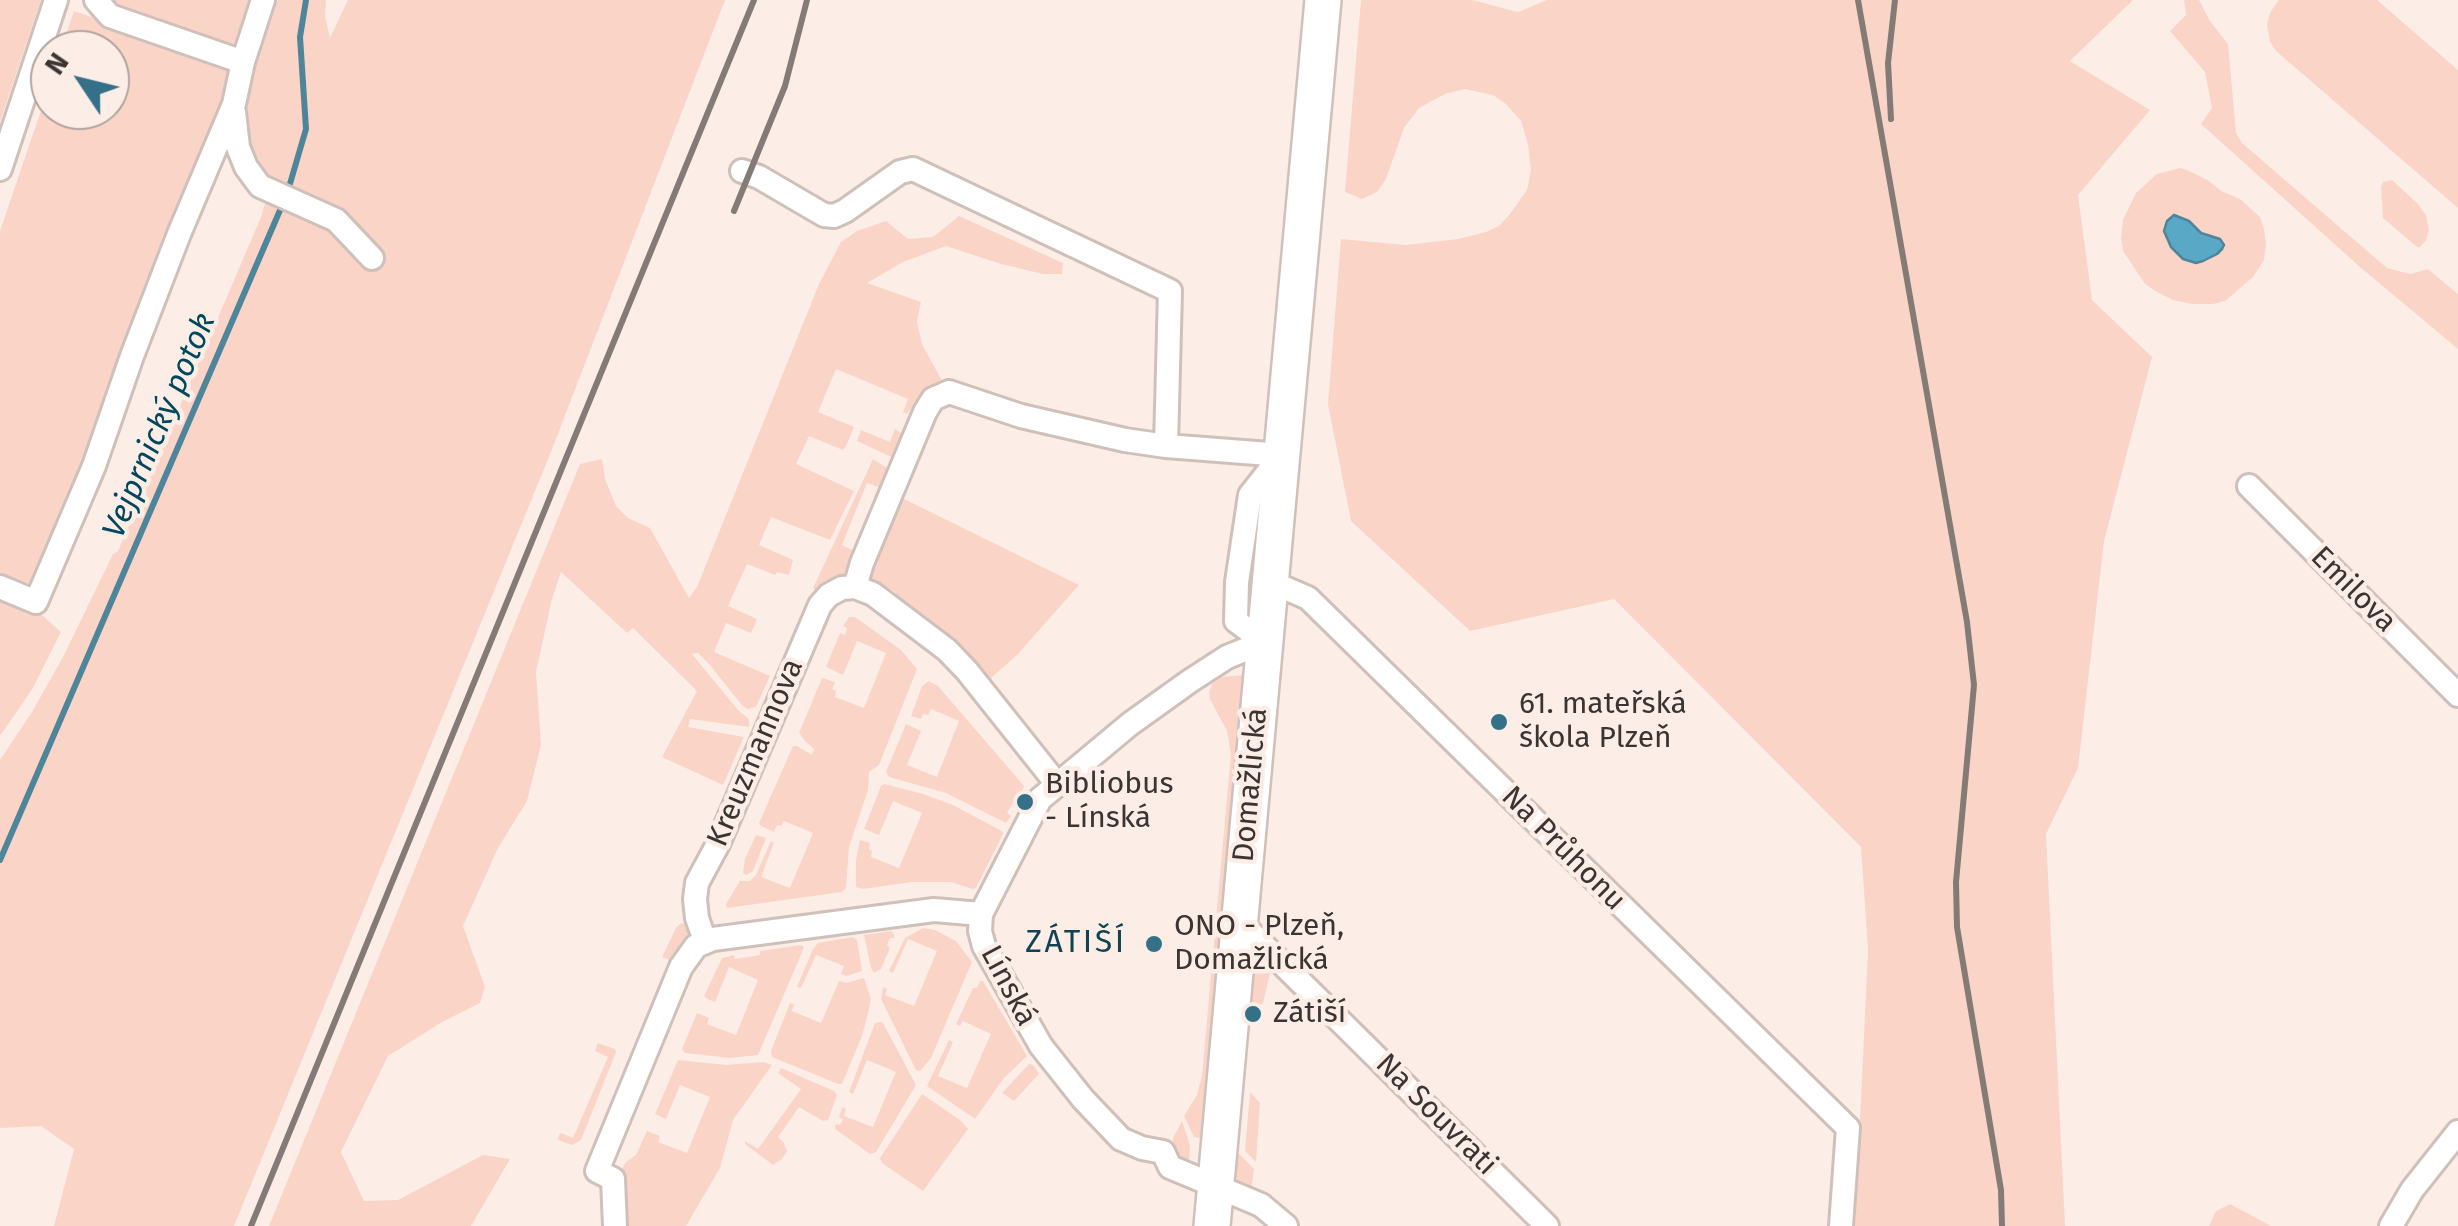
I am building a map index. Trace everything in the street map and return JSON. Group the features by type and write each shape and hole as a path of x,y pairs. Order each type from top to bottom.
{"main road":[{"name":"Domažlická","path":"1212,1226 1322,0"}],"street":[{"path":"0,169 56,0"},
{"path":"96,0 110,16 243,62"},
{"path":"0,587 36,602 94,466 179,234 234,104 263,0"},
{"path":"234,104 238,147 260,186 336,220 372,258"},
{"path":"742,170 824,215 834,216 900,172 913,169 1170,291 1166,446"},
{"path":"1057,784 947,650 873,594 856,587 862,563 933,399 949,392 1020,416 1125,440 1282,455"},
{"path":"1264,642 1236,620 1237,582 1250,495 1282,455"},
{"name":"Emilova","path":"2249,486 2458,695"},
{"name":"Kreuzmannova","path":"705,941 697,918 697,883 718,844 820,605 842,588 856,587"},
{"name":"Na Průhonu","path":"1270,587 1285,588 1308,598 1848,1128 1841,1226"},
{"name":"Línská","path":"1264,642 1227,657 1190,681 1130,724 1040,799 981,914 980,931 984,946 1041,1046 1082,1099 1121,1138 1163,1152 1170,1167 1261,1205 1286,1226"},
{"path":"615,1226 613,1179 597,1171 681,967 696,946 705,941 934,910 981,914"},
{"name":"Na Souvrati","path":"1239,922 1546,1226"},
{"path":"2391,1226 2412,1190 2458,1132"}],"shaded area":[{"path":"0,0 41,0 30,30 0,122"},
{"path":"111,0 255,0 237,55 121,15"},
{"path":"270,0 326,0 330,38 348,0 725,0 551,452 234,1226 54,1226 74,1149 41,1126 0,1128 0,760 32,712 118,551 261,217 272,180 247,139 244,117 245,94"},
{"path":"1361,0 1472,0 1518,12 1547,0 2133,0 2070,61 2150,110 2078,195 2092,300 2152,357 2104,541 2078,768 2046,834 2065,1226 1855,1226 1868,950 1861,847 1614,599 1470,631 1351,521 1328,404 1341,239 1406,245 1486,232 1510,214 1527,190 1531,170 1521,121 1493,95 1465,89 1445,94 1419,108 1404,128 1386,179 1377,192 1362,199 1345,192"},
{"path":"2184,0 2199,0 2228,44 2236,133 2242,143 2387,268 2410,274 2428,269 2458,294 2458,349 2201,124 2212,108 2205,72 2170,31 2186,15"},
{"path":"2279,0 2377,0 2458,70 2458,208 2276,51 2267,24"},
{"path":"74,11 130,30 68,30"},
{"path":"130,30 233,65 37,586 0,573 0,231 34,130 130,130"},
{"path":"2180,168 2240,199 2260,217 2266,245 2264,260 2253,277 2225,301 2192,304 2173,300 2145,284 2123,251 2123,220 2136,193 2157,174"},
{"path":"2392,180 2426,215 2429,230 2420,247 2383,218 2381,187 2383,182"},
{"path":"959,216 1063,263 1062,274 1043,274 1001,264 946,246 903,262 867,283 921,302 917,322 922,344 941,384 922,393 907,414 903,412 908,399 836,369 818,412 854,427 846,446 843,450 809,436 796,464 854,491 830,540 771,517 759,545 793,560 789,575 775,575 747,564 728,606 757,619 751,633 726,623 714,652 770,676 756,707 747,709 698,653 692,654 749,719 749,727 690,719 688,727 744,737 723,785 662,757 697,691 633,628 627,633 561,572 536,672 541,745 527,801 498,848 463,926 485,987 480,1003 388,1056 341,1152 364,1201 398,1200 483,1155 510,1159 471,1226 269,1226 580,464 602,459 616,506 628,518 650,528 689,598 697,587 819,284 841,242 857,231 886,221 908,239 933,237"},
{"path":"895,429 906,436 900,461 857,441 861,430 890,442"},
{"path":"873,459 897,469 880,488 867,483 842,545 854,551 846,580 819,594 813,588"},
{"path":"898,496 1079,585 1017,655 991,678 994,684 989,684 892,598 896,593 883,584 879,588 871,584 869,573"},
{"path":"0,597 41,614 61,632 33,688 0,736"},
{"path":"849,617 855,617 901,650 917,669 879,765 869,772 868,790 849,847 846,888 842,892 727,908 740,881 750,881 756,875 771,841 774,843 761,877 790,888 813,833 784,821 774,832 759,823 793,746 812,755 814,749 799,733 822,678 835,682 835,697 864,708 886,653 857,641 843,675 826,667 840,633 845,635 847,628 843,626"},
{"path":"1245,675 1208,1139 1194,1137 1184,1116 1197,1095 1202,1076 1231,754 1227,731 1209,692 1221,677"},
{"path":"929,681 938,686 1024,786 1018,802 1014,801 1007,813 1011,816 1006,823 946,793 889,777 886,772 906,724 921,731 907,765 937,777 959,721 931,709 921,719 911,716 922,686"},
{"path":"884,784 953,805 1002,831 976,888 951,882 856,887 860,840 870,843 871,857 899,868 922,813 893,801 879,835 864,829"},
{"path":"756,835 766,838 753,871 746,875 745,859"},
{"path":"689,922 690,937 674,962 662,957 676,928"},
{"path":"923,928 956,941 972,962 931,1058 920,1071 916,1070 881,999 883,987 887,989 885,995 914,1006 937,951 908,939 893,973 889,971 905,938"},
{"path":"891,931 894,938 887,945 890,948 881,969 874,973 864,935"},
{"path":"853,937 857,940 862,971 841,974 844,966 816,955 801,988 797,987 818,943"},
{"path":"801,945 803,950 758,1055 730,1058 685,1053 682,1049 697,1013 709,1018 707,1024 736,1035 758,980 729,967 715,1002 707,999 704,996 722,958 760,955 760,951"},
{"path":"1255,951 1273,960 1263,1003 1251,1013 1246,967"},
{"path":"864,978 871,999 869,1009 842,1084 772,1057 790,1003 794,1004 792,1011 821,1023 839,981"},
{"path":"980,981 1027,1056 1004,1078 975,1119 927,1086 949,1040 953,1042 938,1076 967,1088 991,1034 963,1021 960,1026 956,1024"},
{"path":"880,1022 916,1085 876,1152 870,1154 835,1127 843,1119 839,1117 842,1107 846,1109 844,1116 873,1127 896,1072 867,1060 853,1094 849,1092 875,1023"},
{"path":"598,1043 616,1052 581,1140 572,1145 558,1140 559,1135 573,1138 608,1057 595,1051"},
{"path":"678,1060 772,1065 733,1120 720,1168 686,1226 625,1226 617,1178 626,1162 636,1155 647,1131 660,1136 658,1142 687,1153 710,1097 680,1085 666,1119 655,1114"},
{"path":"1029,1064 1039,1074 1014,1101 1002,1093"},
{"path":"781,1068 837,1095 828,1120 799,1107 778,1137 787,1151 773,1165 745,1141 758,1149 801,1089 778,1073"},
{"path":"1250,1092 1260,1103 1256,1162 1245,1151"},
{"path":"922,1094 968,1129 923,1191 880,1158"},
{"path":"1182,1121 1190,1145 1189,1162 1178,1158 1172,1147"},
{"path":"1230,1150 1254,1169 1251,1191 1233,1173"},
{"path":"2230,1204 2271,1226 2209,1226 2216,1211"}],"water":[{"path":"2174,215 2189,221 2201,233 2220,239 2222,249 2196,263 2183,259 2171,247 2164,231"}],"waterway":[{"name":"Vejprnický potok","path":"0,860 287,194 306,129 300,37 306,0"}],"railway":[{"path":"251,1226 754,0"},
{"path":"734,211 785,86 807,0"},
{"path":"1858,0 1967,622 1974,685 1956,882 1957,927 2001,1190 2002,1226"},
{"path":"1891,119 1888,63 1895,0"}],"place":[{"name":"61. mateřská škola Plzeň","path":"1499,722"},
{"name":"Bibliobus - Línská","path":"1025,802"},
{"name":"ONO - Plzeň, Domažlická","path":"1154,944"},
{"name":"Zátiší","path":"1253,1014"}],"district":[{"name":"ZÁTIŠÍ","path":"1076,943"}]}
